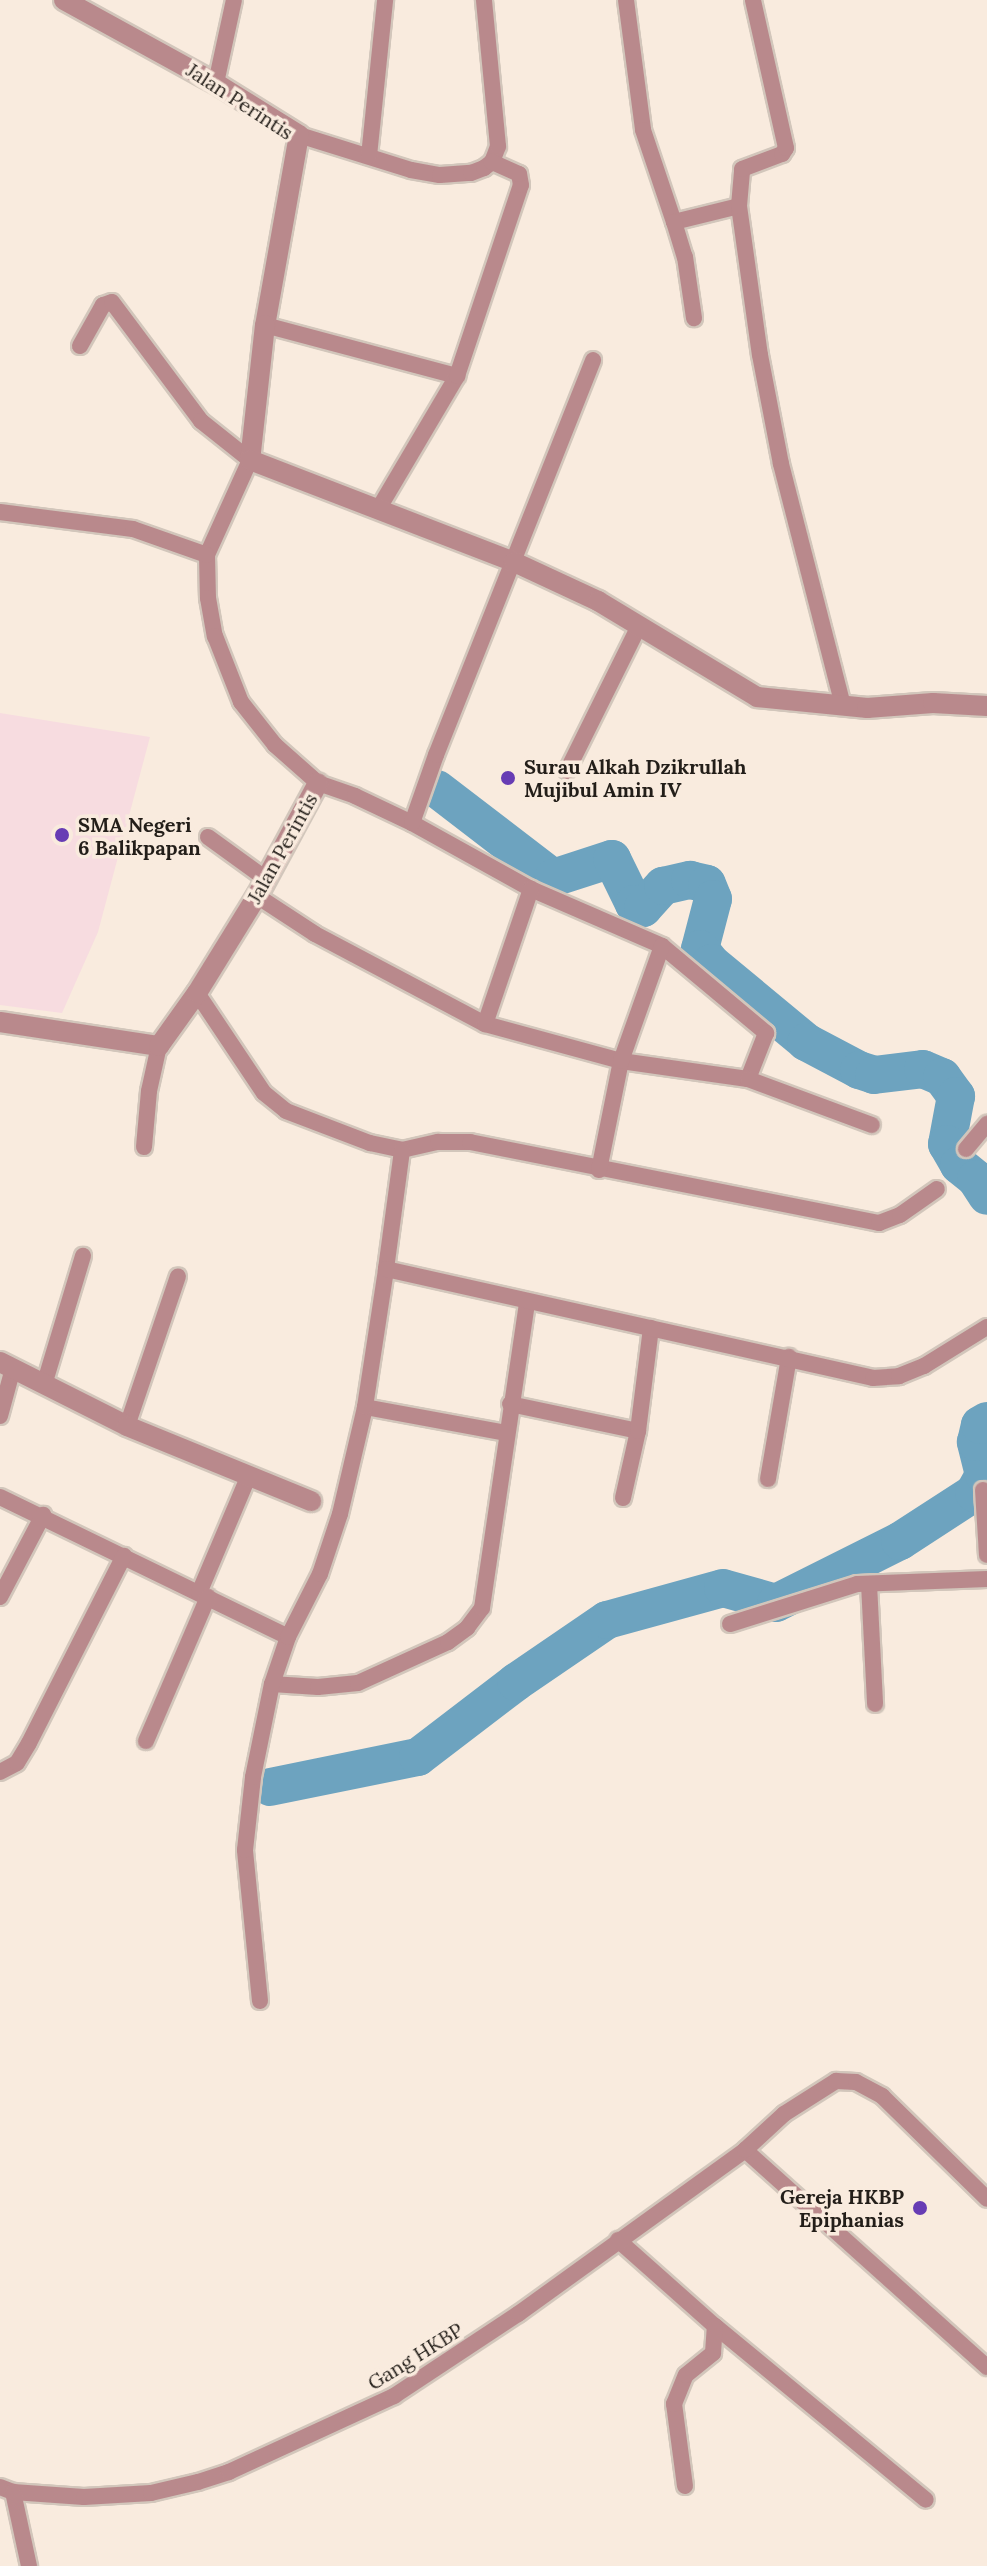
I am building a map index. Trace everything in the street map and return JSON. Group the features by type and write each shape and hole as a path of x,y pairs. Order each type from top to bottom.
{"street":[{"name":"Jalan Perintis","path":"64,0 216,83 299,135 265,325 250,460 207,555 208,598 215,636 241,702 275,745 318,783 261,888 197,993 159,1046"},
{"path":"216,83 234,0"},
{"path":"369,156 385,0"},
{"path":"299,135 440,175 471,173 492,162 498,146 484,0"},
{"path":"626,0 643,130 685,257 694,318"},
{"path":"753,0 786,148 782,154 742,169 739,206 760,355 781,464 843,706"},
{"path":"379,508 457,376 521,185 519,174 492,162"},
{"path":"674,222 739,206"},
{"path":"80,346 103,305 112,302 201,421 250,460 514,562 598,601 757,697 867,708 933,703 987,706"},
{"path":"265,325 457,376"},
{"path":"412,823 436,755 593,360"},
{"path":"0,512 133,529 207,555"},
{"path":"567,771 639,626"},
{"path":"318,783 355,796 412,823 531,889 662,946 766,1033 748,1079"},
{"path":"208,837 315,934 485,1024 621,1061 748,1079 872,1125"},
{"path":"485,1024 531,889"},
{"path":"599,1170 621,1061 662,946"},
{"path":"197,993 264,1093 286,1111 370,1143 402,1150 438,1142 470,1142 599,1170 831,1211 879,1223 900,1215 937,1189"},
{"path":"0,1022 159,1046 149,1091 144,1147"},
{"path":"966,1149 987,1124"},
{"path":"260,2001 245,1850 253,1777 272,1684 288,1637 320,1574 340,1514 365,1407 402,1150"},
{"path":"44,1385 83,1256"},
{"path":"386,1269 873,1378 899,1376 924,1366 987,1327"},
{"path":"127,1426 178,1276"},
{"path":"272,1684 318,1687 358,1683 448,1642 467,1628 482,1608 527,1303"},
{"path":"623,1498 638,1431 645,1356 651,1328"},
{"path":"768,1479 789,1357"},
{"path":"0,1416 6,1365 127,1426 311,1501"},
{"path":"510,1404 638,1431"},
{"path":"365,1407 506,1433"},
{"path":"146,1741 249,1475"},
{"path":"983,1490 987,1555"},
{"path":"0,1497 43,1515 288,1637"},
{"path":"0,1597 43,1515"},
{"path":"0,1772 17,1763 29,1743 124,1556"},
{"path":"730,1624 857,1584 987,1579"},
{"path":"869,1584 875,1704"},
{"name":"Gang HKBP","path":"7,2490 84,2497 151,2493 229,2472 394,2396 518,2314 745,2150 784,2114 836,2081 856,2082 882,2096 987,2199"},
{"path":"745,2150 987,2367"},
{"path":"618,2240 715,2326 926,2500"},
{"path":"685,2486 674,2404 686,2375 713,2353 715,2326"},
{"path":"7,2490 29,2566"}],"shaded area":[{"name":"SMA Negeri 6 Balikpapan","path":"0,713 150,737 98,932 62,1013 0,1005"}],"waterway":[{"path":"437,789 553,878 612,859 634,904 643,908 663,886 690,880 707,884 713,899 700,949 711,963 806,1042 859,1070 874,1075 923,1069 942,1077 956,1096 947,1144 959,1165 976,1179 987,1196"},
{"path":"270,1787 418,1757 516,1682 607,1620 723,1588 776,1603 900,1541 974,1493 984,1475 976,1442 980,1425 987,1421"}],"place":[{"name":"Surau Alkah Dzikrullah Mujibul Amin IV","path":"508,778"},
{"name":"SMA Negeri 6 Balikpapan","path":"62,835"},
{"name":"Gereja HKBP Epiphanias","path":"920,2208"}]}
